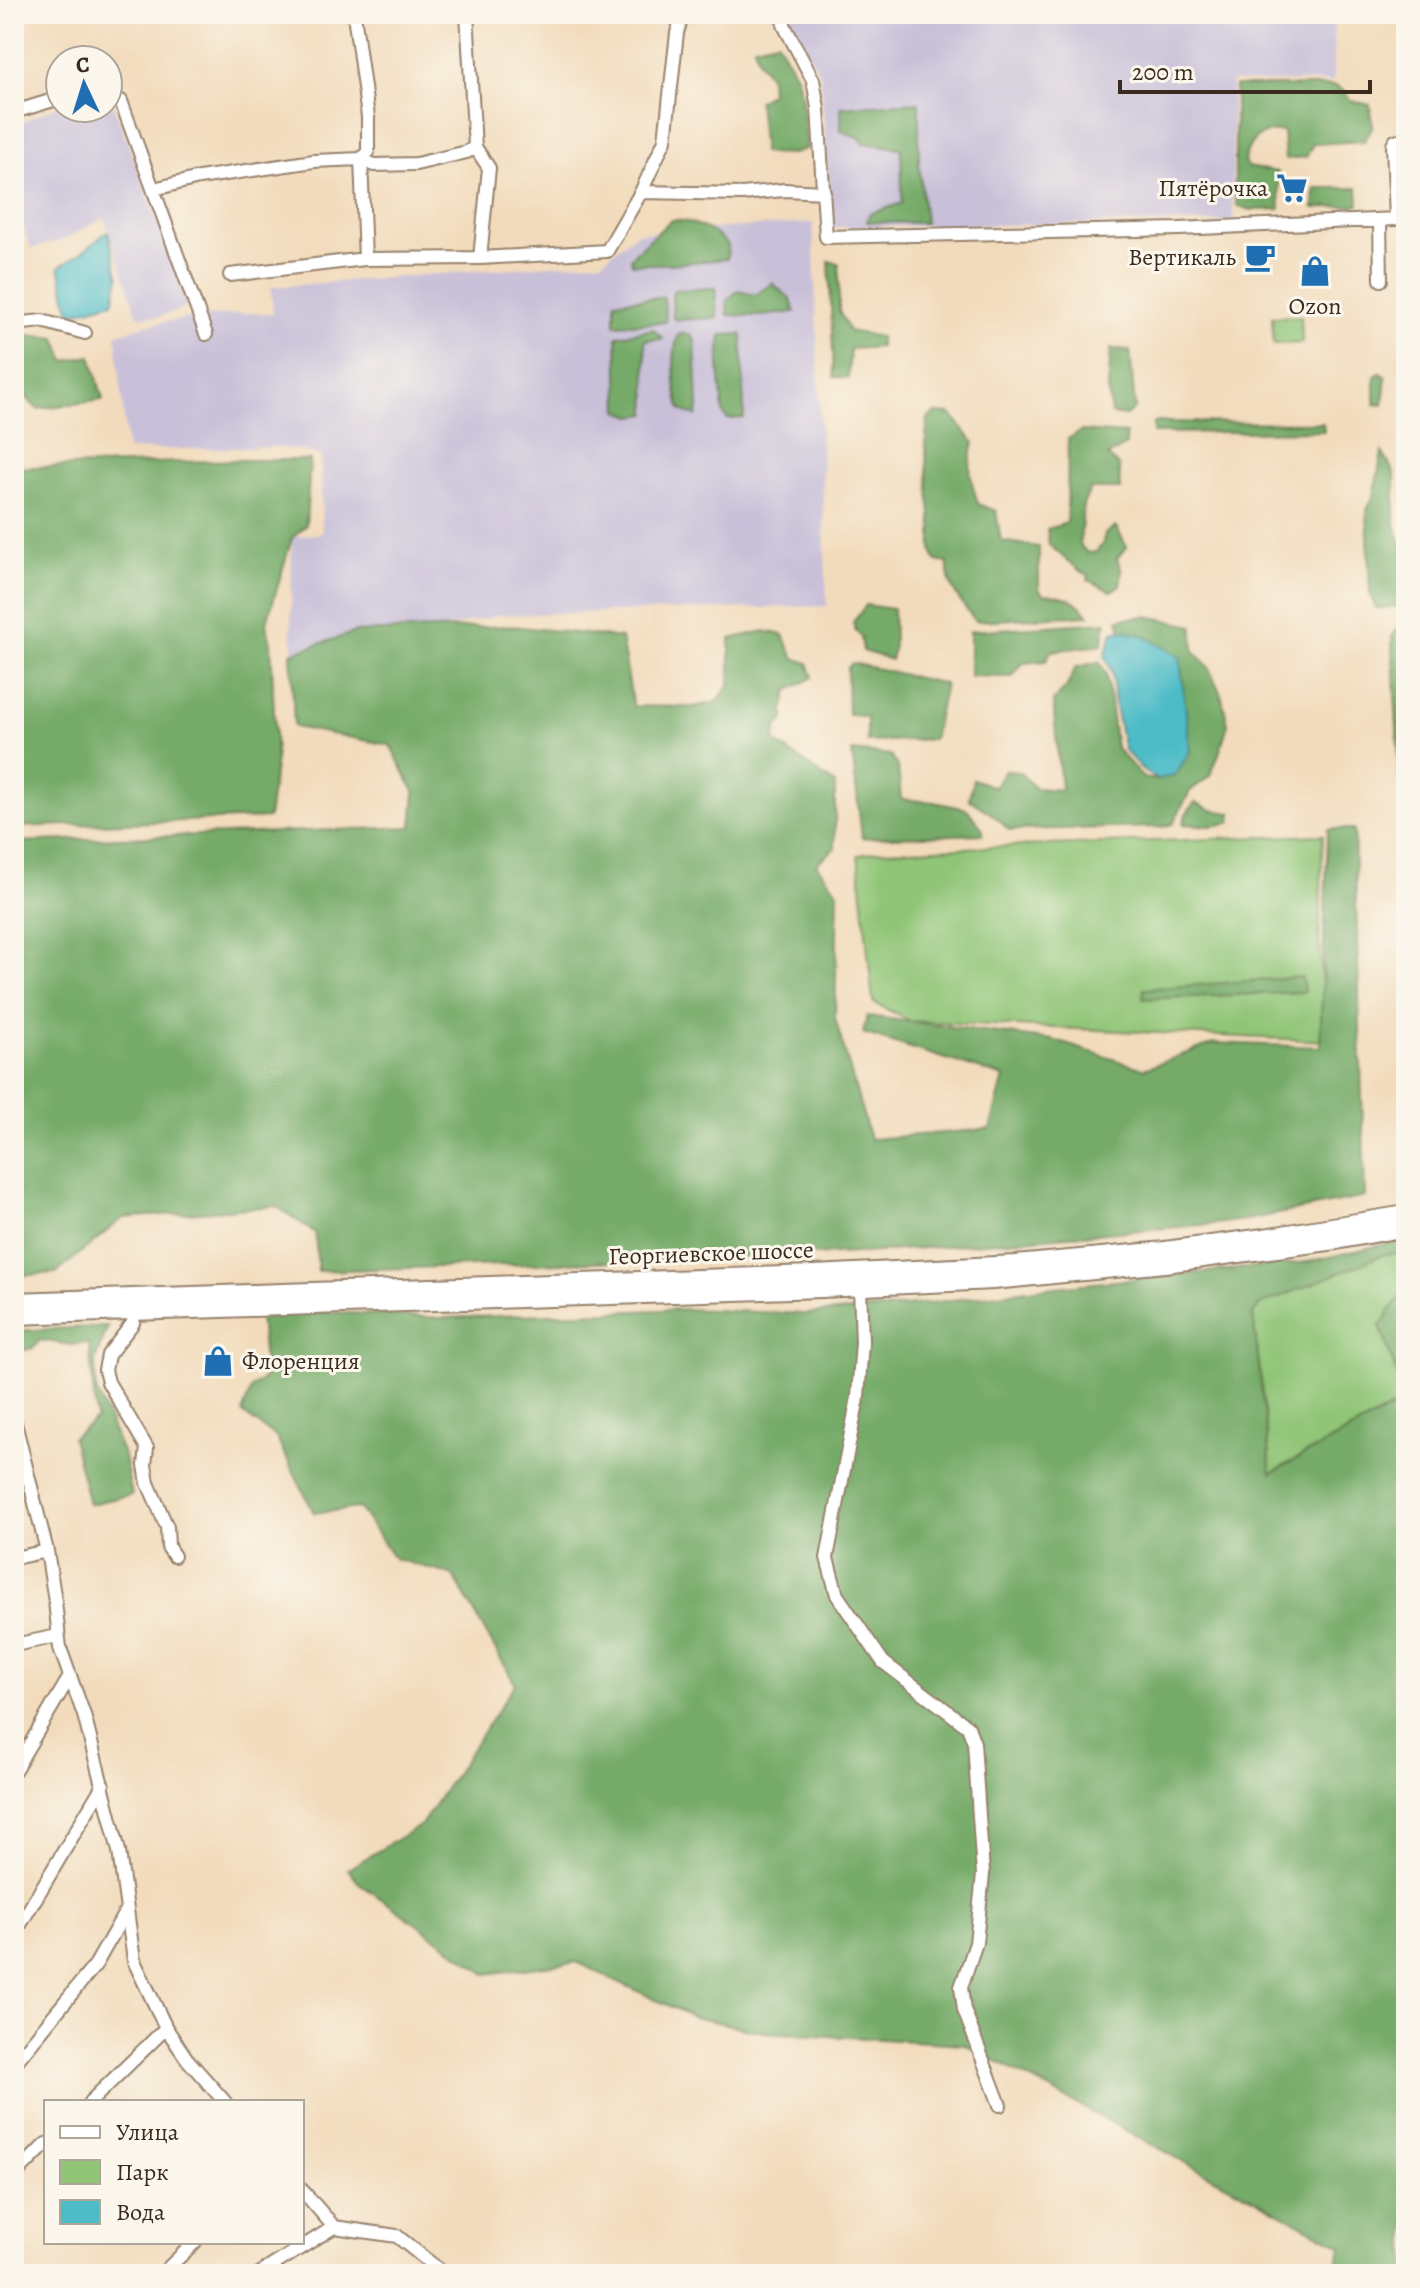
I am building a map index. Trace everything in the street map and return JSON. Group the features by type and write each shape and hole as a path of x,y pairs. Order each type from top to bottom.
{"main road":[{"name":"Георгиевское шоссе","path":"14,1301 1016,1264 1165,1250 1406,1214"},
{"name":"Георгиевское шоссе","path":"14,1316 993,1281 1151,1266 1406,1228"}],"street":[{"path":"354,14 368,117 368,152 361,159 365,259"},
{"path":"467,14 475,147 489,168 480,258"},
{"path":"230,275 365,259 480,258 607,251 641,192 665,140 677,33 683,14"},
{"path":"781,14 813,80 818,108 826,237 1179,229 1396,219 1393,145 1395,141 1406,138"},
{"path":"14,112 44,103"},
{"path":"124,109 206,334"},
{"path":"154,189 199,178 301,162 344,158 361,159 374,165 416,164 467,152 475,147"},
{"path":"641,192 824,192"},
{"path":"1380,221 1381,280"},
{"path":"14,324 42,321 85,333"},
{"path":"882,1271 865,1280 860,1287 862,1342 858,1397 827,1558 837,1595 883,1662 968,1727 974,1743 983,1874 976,1943 961,1987 964,2010 1000,2105"},
{"path":"135,1312 133,1323 108,1355 105,1370 108,1382 147,1448 145,1465 148,1483 167,1527 168,1547 174,1556"},
{"path":"14,1419 47,1551 58,1636 69,1678 84,1715 119,1851 134,1961 166,2028 218,2099"},
{"path":"14,1475 28,1472"},
{"path":"14,1558 47,1551"},
{"path":"14,1645 58,1636"},
{"path":"14,1771 69,1678"},
{"path":"14,1935 103,1785"},
{"path":"14,2064 96,1964 127,1909"},
{"path":"92,2100 166,2028"},
{"path":"15,2175 44,2146"},
{"path":"304,2192 334,2227"},
{"path":"259,2274 334,2227 397,2236 442,2273"},
{"path":"162,2274 193,2244"},
{"path":"14,2265 17,2274"}],"shaded area":[{"path":"787,14 1334,14 1333,82 1232,82 1233,222 833,227 820,75"},
{"path":"44,112 44,124 120,124 190,306 159,317 138,316 104,218 63,240 31,249 14,199 14,126"},
{"path":"813,223 827,606 500,615 295,661 291,632 292,537 322,533 321,456 275,447 127,450 116,335 145,325 189,318 273,314 271,287 602,261 637,233"}],"green space":[{"path":"777,41 797,77 802,100 807,148 793,154 763,153 758,101 771,93 770,77 759,62 754,46"},
{"path":"1235,86 1335,86 1344,91 1350,100 1370,105 1373,126 1364,141 1313,144 1306,157 1285,159 1283,131 1262,134 1249,147 1244,161 1248,167 1278,172 1280,209 1252,210 1237,206"},
{"path":"919,102 919,165 925,223 867,222 869,214 902,203 901,148 864,143 859,137 841,131 841,107"},
{"path":"1315,188 1358,188 1359,205 1314,208"},
{"path":"671,220 695,224 716,235 728,245 727,259 632,264 631,257"},
{"path":"829,261 839,264 839,311 849,331 880,337 880,347 850,349 848,378 834,377"},
{"path":"772,283 791,299 795,312 761,316 728,315 727,300 738,291 756,295"},
{"path":"715,288 717,318 673,318 674,290"},
{"path":"664,297 666,322 615,325 615,301"},
{"path":"1301,316 1302,343 1273,344 1272,317"},
{"path":"653,329 663,339 645,340 647,414 632,416 619,411 617,336"},
{"path":"679,334 691,334 695,341 696,416 681,410 677,392 674,361"},
{"path":"742,334 744,418 727,419 723,413 719,367 721,335"},
{"path":"28,335 56,338 65,361 91,356 103,400 37,409 14,384 14,354 30,347"},
{"path":"1111,349 1130,350 1135,408 1126,416 1111,414 1108,389"},
{"path":"1380,373 1386,377 1383,405 1375,404 1375,376"},
{"path":"935,413 951,414 974,443 970,467 973,487 978,504 996,511 1001,541 1039,547 1039,589 1043,594 1069,598 1089,615 975,621 952,587 948,563 936,561 933,552 926,445 928,418"},
{"path":"1153,422 1323,423 1324,431 1153,433"},
{"path":"1081,431 1126,434 1126,445 1108,456 1119,466 1120,489 1090,489 1083,505 1080,545 1087,553 1096,552 1105,534 1116,527 1127,547 1117,558 1122,572 1120,585 1111,591 1088,580 1089,575 1049,545 1047,529 1067,523 1068,439"},
{"path":"1382,452 1395,474 1395,524 1406,561 1406,607 1376,608 1370,595 1367,510 1374,496"},
{"path":"310,460 306,525 292,538 266,625 271,643 276,759 268,818 14,827 14,468"},
{"path":"866,605 893,609 894,645 891,660 863,651 861,637 853,622"},
{"path":"1147,616 1193,626 1194,651 1208,666 1221,694 1228,724 1209,777 1190,791 1173,824 1162,827 1009,830 969,799 973,779 994,787 1005,771 1019,772 1035,788 1061,790 1053,701 1066,688 1076,667 1099,662 1106,673 1116,748 1143,778 1158,780 1142,635 1121,630 1118,619"},
{"path":"1106,622 1102,645 1051,651 1046,661 1023,663 1012,677 970,676 970,631"},
{"path":"1400,624 1406,626 1406,785 1400,782 1392,637"},
{"path":"512,626 621,638 633,706 693,707 717,702 730,684 730,639 764,631 783,635 794,658 808,663 813,677 788,691 783,711 785,718 776,728 775,742 835,784 835,848 816,864 838,892 835,1018 870,1139 990,1129 1004,1077 863,1033 867,1016 1053,1040 1144,1069 1214,1043 1320,1047 1328,829 1354,829 1365,1197 1213,1224 864,1253 318,1271 315,1233 276,1206 123,1218 56,1273 14,1276 14,842 412,827 415,793 390,745 294,727 291,653 356,632"},
{"path":"852,663 945,684 933,739 867,742 867,717 848,714 847,669"},
{"path":"852,751 890,755 898,766 901,799 967,809 983,829 983,834 862,838"},
{"path":"1195,802 1212,810 1232,813 1231,822 1213,826 1183,824"},
{"path":"1323,835 1319,942 1326,1041 910,1021 873,1002 858,855 880,851"},
{"path":"1302,977 1304,992 1143,999 1144,989"},
{"path":"1406,1239 1406,1252 1385,1254 1260,1305 1253,1314 1271,1473 1406,1400 1406,2274 1334,2274 1342,2246 964,2044 763,2032 693,2017 576,1962 486,1974 358,1882 348,1869 421,1825 515,1684 453,1575 395,1559 359,1508 314,1513 276,1437 242,1413 252,1387 265,1378 260,1315 332,1312 441,1318 688,1309 804,1314 884,1309 1035,1289 1307,1262"},
{"path":"1406,1252 1406,1288 1380,1326 1406,1400 1271,1473 1253,1314 1259,1305 1385,1254"},
{"path":"1406,1288 1406,1397 1380,1326"},
{"path":"108,1326 95,1360 96,1390 124,1457 132,1495 89,1504 72,1438 96,1419 89,1343 71,1345 40,1340 33,1348 14,1352 14,1331"}],"water":[{"path":"108,231 119,278 113,302 70,314 59,267"},
{"path":"1121,630 1142,635 1180,657 1190,751 1176,774 1158,780 1124,750 1112,672 1105,655 1113,632"}],"place":[{"name":"Пятёрочка","path":"1292,188"},
{"name":"Вертикаль","path":"1260,257"},
{"name":"Ozon","path":"1315,271"},
{"name":"Флоренция","path":"218,1361"}]}
